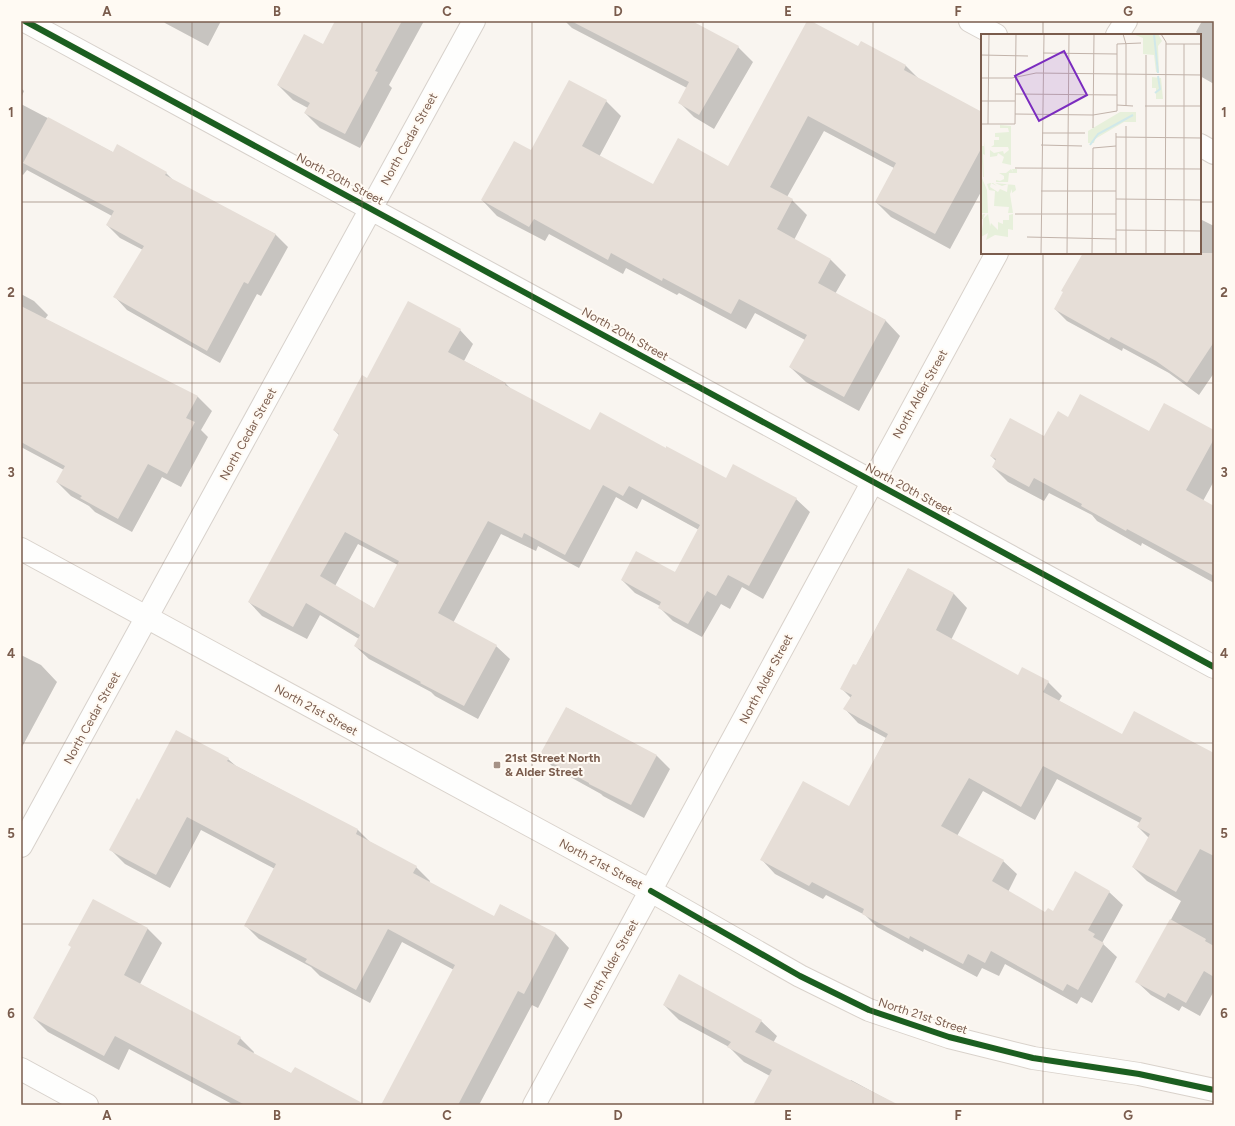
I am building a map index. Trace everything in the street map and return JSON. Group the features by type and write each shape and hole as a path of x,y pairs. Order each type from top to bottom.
{"street":[{"name":"North 20th Street","path":"25,21 1214,667"},
{"name":"North Cedar Street","path":"21,846 474,21"},
{"path":"970,21 994,34"},
{"path":"1119,34 1126,21"},
{"path":"1201,146 1214,153"},
{"name":"North Alder Street","path":"534,1105 996,254"},
{"name":"North 21st Street","path":"21,549 651,891 800,976 869,1010 949,1036 1033,1058 1139,1074 1214,1090"},
{"path":"21,1069 87,1105"}],"building":[{"path":"335,21 402,21 375,71 378,72 345,134 304,113 310,103 277,85 304,34 323,44"},
{"path":"571,21 692,21 739,46 699,115 678,103 689,82"},
{"path":"807,21 811,21 858,46 861,41 906,65 904,70 981,111 981,149 935,234 875,202 896,163 808,116 770,187 793,199 777,229 831,259 818,283 886,320 844,397 789,367 807,335 739,299 731,314 663,278 662,281 611,253 608,260 534,219 529,227 481,200 514,141 531,150 569,80 607,100 582,146 653,184 678,138 728,166"},
{"path":"48,117 113,152 117,144 167,172 165,175 276,234 248,284 244,282 207,351 113,297 144,246 106,225 114,211 23,163"},
{"path":"1214,253 1214,342 1187,383 1156,361 1111,337 1109,340 1054,309 1063,292 1061,291 1082,254"},
{"path":"408,301 461,329 448,352 506,383 505,385 590,430 600,412 666,448 666,446 726,478 733,464 797,498 749,586 728,575 716,596 707,591 688,624 658,608 661,602 621,580 636,551 675,572 700,525 629,486 623,496 603,485 565,555 524,533 522,538 488,521 438,613 497,645 464,706 354,646 360,635 306,603 293,627 248,602 339,434 333,430 362,375 367,378","holes":["345,532 399,561 374,608 320,576"]},
{"path":"21,306 198,396 186,418 195,422 167,474 148,464 118,519 80,498 82,496 56,482 65,466 21,442"},
{"path":"1080,394 1149,431 1164,403 1214,430 1214,439 1186,490 1214,506 1214,576 1127,529 1126,531 1081,506 1082,504 1034,478 1029,487 992,467 996,459 990,456 1010,418 1044,436 1058,411 1068,417"},
{"path":"908,568 954,593 936,630 1018,675 1022,667 1049,681 1043,692 1122,734 1134,711 1214,753 1214,856 1200,849 1176,892 1132,867 1150,834 1137,827 1142,818 1043,766 1021,807 969,778 941,826 1004,860 992,881 1045,912 1048,908 1053,911 1075,871 1110,891 1088,930 1095,934 1093,937 1104,943 1078,990 1067,984 1063,991 991,951 985,963 968,954 963,964 910,936 909,939 862,914 864,909 812,882 809,886 760,860 803,781 849,806 888,734 843,709 852,695 840,689 853,664 856,665"},
{"path":"566,707 657,755 631,805 589,784 539,756"},
{"path":"176,730 229,758 227,761 358,829 356,834 417,866 413,873 494,916 500,904 556,933 524,994 518,991 458,1105 381,1105 455,965 388,929 356,990 305,962 307,959 244,926 276,864 187,817 156,875 109,850 137,798 139,800"},
{"path":"93,899 148,928 124,975 241,1037 237,1044 291,1073 295,1067 366,1105 245,1105 115,1036 104,1056 33,1018 71,947 68,945"},
{"path":"1170,919 1206,939 1205,941 1214,946 1214,977 1204,971 1186,1003 1168,993 1165,998 1135,982"},
{"path":"679,974 762,1020 755,1032 899,1105 753,1105 772,1070 727,1047 731,1042 663,1005"}],"cycle path":[{"path":"25,21 1214,667"},
{"path":"651,891 800,976 869,1010 949,1037 1033,1058 1139,1074 1214,1090"}],"place":[{"name":"21st Street North & Alder Street","path":"497,765"}]}
